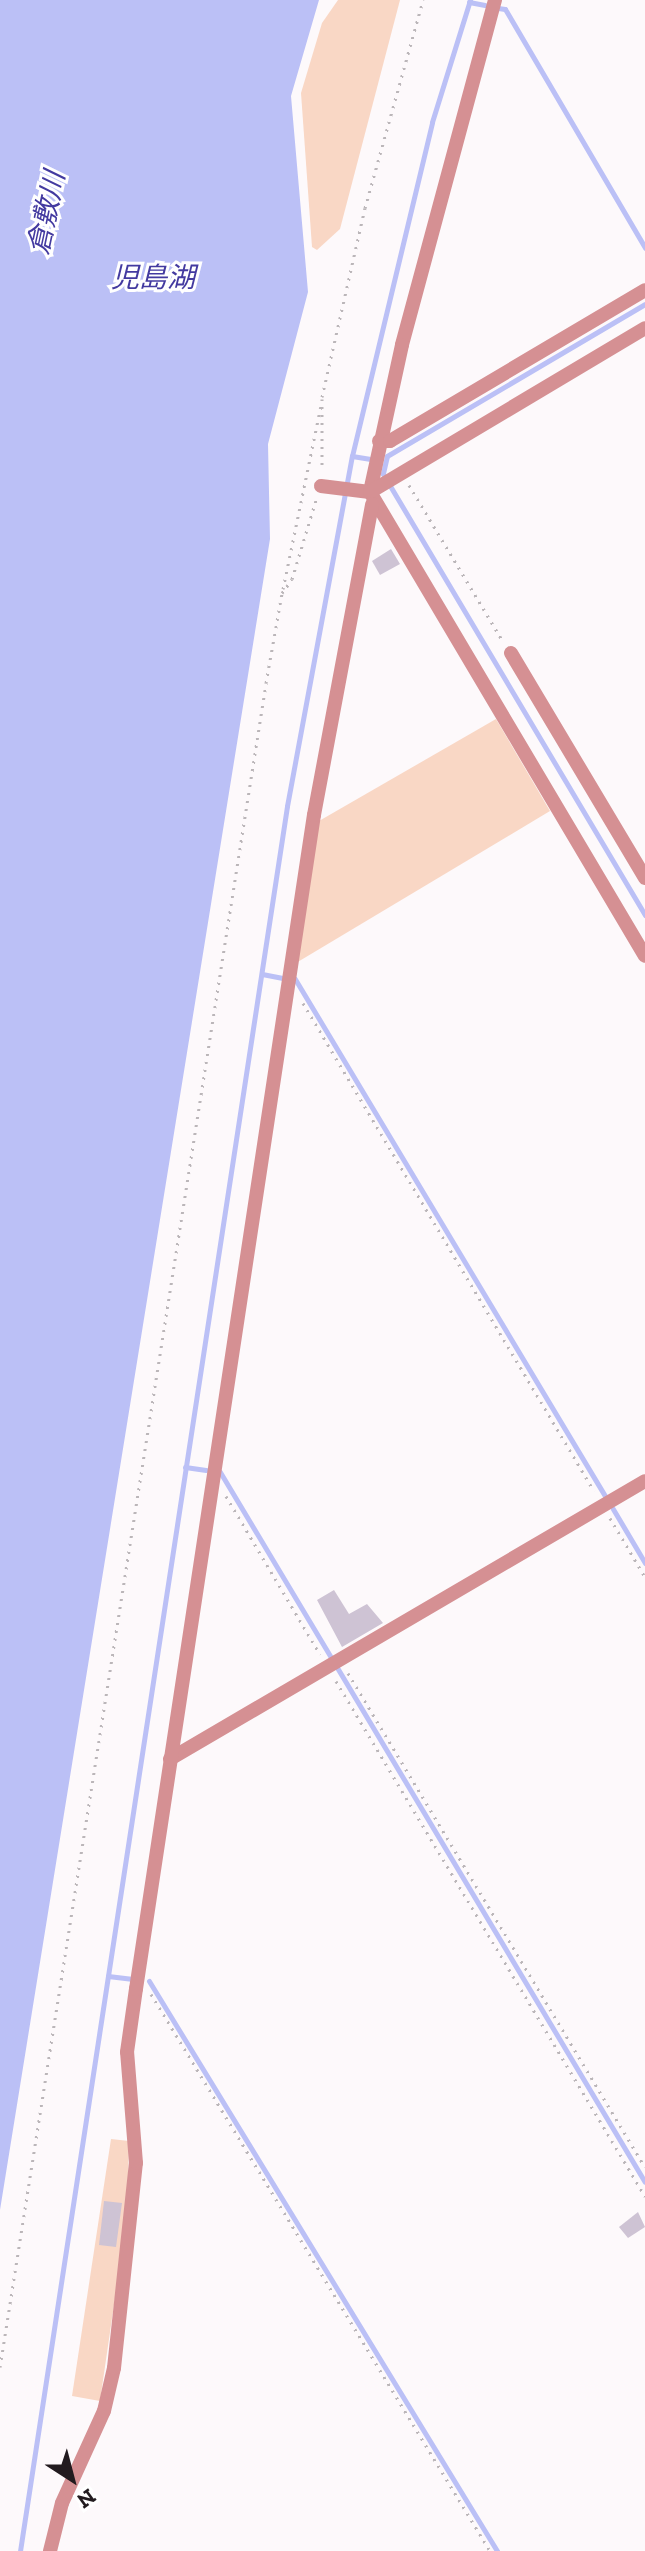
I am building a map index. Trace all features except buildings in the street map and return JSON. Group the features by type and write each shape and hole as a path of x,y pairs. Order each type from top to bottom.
{"street":[{"path":"495,0 374,467 380,488 645,956"},
{"path":"378,446 645,290"},
{"path":"327,487 380,488 645,328"},
{"path":"50,2551 62,2503 104,2411 114,2368 136,2163 127,2052 287,989 380,488"},
{"path":"511,653 645,878"},
{"path":"170,1759 645,1481"}],"path":[{"path":"0,2367 282,593 365,208 423,0"},
{"path":"282,593 292,579 327,487 322,399"},
{"path":"380,488 511,653"},
{"path":"287,989 307,1008 645,1577"},
{"path":"212,1478 334,1663 645,2167"},
{"path":"334,1663 645,2196"},
{"path":"136,1989 157,2002 490,2551"}],"shaded area":[{"path":"338,0 400,0 340,229 317,250 312,247 301,93 322,23"},
{"path":"496,719 550,811 296,963 319,821"},
{"path":"111,2139 129,2141 127,2215 100,2401 72,2396"}],"water":[{"name":"児島湖","path":"0,0 319,0 291,96 308,292 268,444 270,539 0,2210"}],"waterway":[{"path":"20,2551 287,806 352,456 432,122 470,0"},
{"path":"469,2 485,5"},
{"path":"498,8 505,9 645,248"},
{"path":"645,304 387,456 383,474 645,915"},
{"path":"352,456 377,460"},
{"path":"262,974 283,978"},
{"path":"295,979 605,1496"},
{"path":"185,1467 206,1470"},
{"path":"220,1472 645,2182"},
{"path":"613,1509 645,1563"},
{"path":"108,1976 131,1979"},
{"path":"149,1981 497,2551"}],"water label":[{"name":"倉敷川","path":"47,213"}]}
